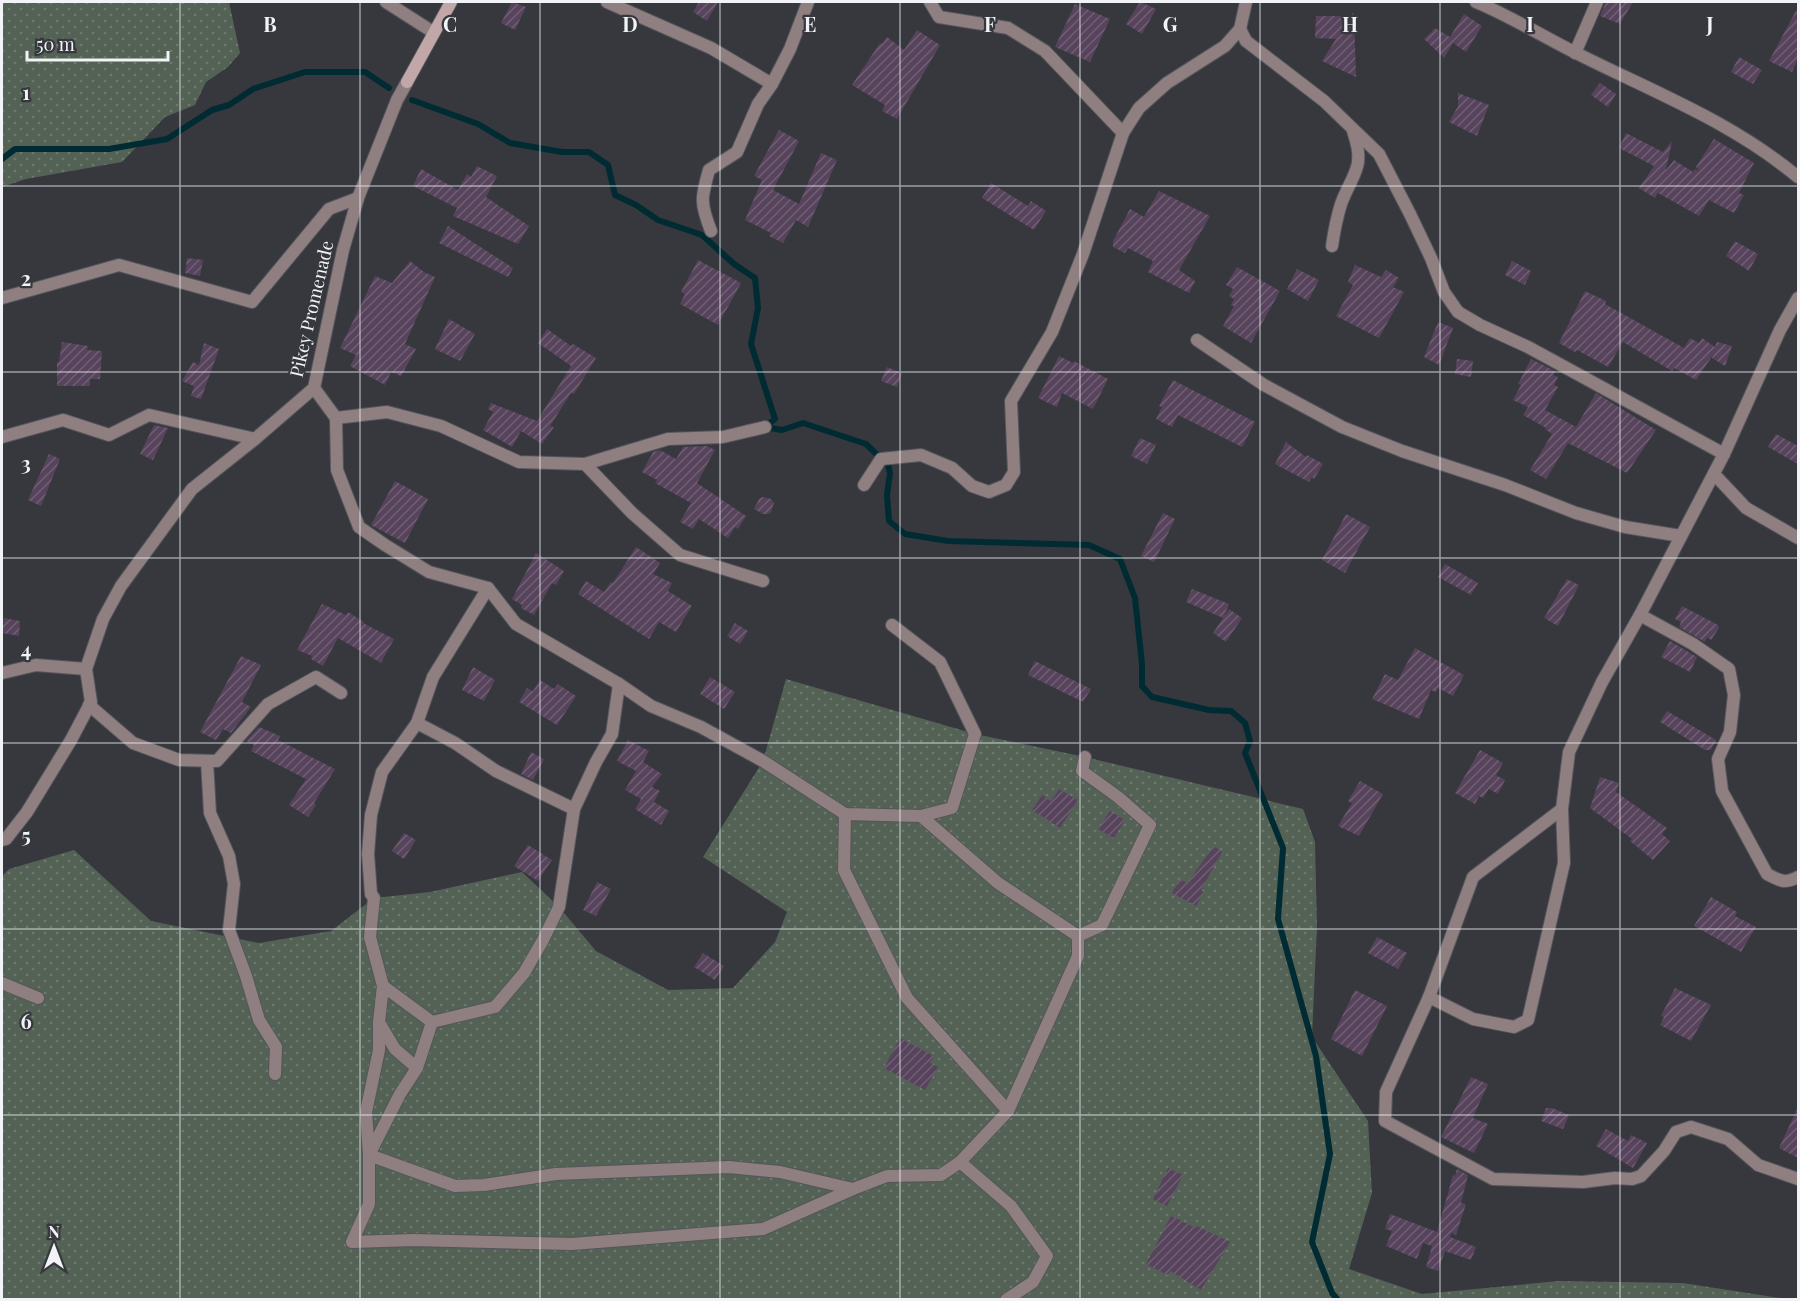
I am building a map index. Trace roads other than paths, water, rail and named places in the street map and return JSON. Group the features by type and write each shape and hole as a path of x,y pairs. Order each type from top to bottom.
{"street":[{"path":"386,2 433,32"},
{"name":"Pikey Promenade","path":"86,669 103,619 121,586 192,489 255,440 314,388 344,250 358,198 397,100 451,2"},
{"path":"607,2 711,48 772,84"},
{"path":"711,231 702,207 709,170 737,152 758,104 772,84 790,49 808,2"},
{"path":"930,2 939,18 1008,28 1045,51 1123,134"},
{"path":"864,485 881,459 921,455 952,468 972,486 989,492 1006,485 1014,472 1011,401 1052,332 1083,254 1123,134 1139,108 1167,83 1225,46 1240,29 1245,2"},
{"path":"1476,2 1734,131 1798,177"},
{"path":"1575,53 1597,2"},
{"path":"1240,29 1246,41 1324,101 1379,154 1410,214 1444,292 1458,312 1528,347 1724,454"},
{"path":"1332,246 1341,203 1357,172 1359,158 1351,128"},
{"path":"2,298 119,265 252,302 329,209 358,198"},
{"path":"1429,997 1473,1019 1514,1027 1528,1020 1564,863 1562,809 1569,752 1602,682 1714,474 1780,330 1798,298"},
{"path":"1197,340 1264,385 1342,427 1402,451 1505,485 1576,513 1625,527 1681,536"},
{"path":"314,388 336,418 338,470 359,527 429,572 488,588 516,624 619,684 651,706 701,727 763,761 845,814 921,816 952,808 975,734 940,662 892,625"},
{"path":"336,418 387,412 441,426 519,462 585,464 668,438 723,437 765,427"},
{"path":"2,437 63,420 109,435 149,415 255,440"},
{"path":"585,464 632,513 680,555 763,581"},
{"path":"1714,474 1746,508 1798,538"},
{"path":"488,588 433,677 417,723 382,772 371,815 368,854 371,894 374,898 370,937 383,986 379,1050 366,1112 369,1204 352,1242 414,1240 572,1244 763,1229 886,1176 941,1175 960,1162 1008,1110 1078,956 1078,936"},
{"path":"1640,615 1693,645 1729,669 1734,695 1730,732 1718,759 1722,791 1767,874 1790,882 1798,876"},
{"path":"2,673 36,665 86,669 91,702 71,740 27,812 6,839 2,840"},
{"path":"89,705 133,743 179,760 217,761 268,704 316,677 341,693"},
{"path":"383,986 432,1022 495,1007 524,973 559,907 574,809 612,734 619,684"},
{"path":"417,723 455,743 496,771 574,809"},
{"path":"1078,936 1102,925 1150,825 1118,797 1082,771 1085,757"},
{"path":"207,761 210,813 229,856 234,884 229,930 259,1020 276,1047 275,1074"},
{"path":"1562,809 1473,877 1429,997 1386,1092 1385,1121 1493,1179 1583,1182 1615,1178 1632,1179 1641,1176 1664,1150 1676,1132 1691,1127 1728,1139 1758,1165 1798,1179"},
{"path":"845,814 844,870 907,998 1008,1110"},
{"path":"921,816 998,883 1078,936"},
{"path":"2,983 38,998"},
{"path":"379,1022 394,1049 417,1068"},
{"path":"369,1155 400,1094 417,1068 432,1022"},
{"path":"369,1155 455,1186 484,1185 556,1174 729,1167 780,1172 853,1189"},
{"path":"960,1162 1011,1206 1047,1256 1033,1282 1006,1299"}],"waterway":[{"path":"2,159 15,149 109,149 167,139 212,110 229,105 253,89 305,72 365,72 389,88"},
{"path":"412,100 478,124 510,143 562,152 589,152 608,165 615,195 636,205 658,220 702,235 734,264 755,278 758,308 751,344 775,419 765,427 782,430 803,423 866,444 888,465 890,473 887,495 889,521 905,534 948,541 1089,545 1120,559 1135,598 1142,686 1152,697 1209,710 1231,711 1245,723 1250,741 1245,753 1283,848 1278,919 1316,1056 1330,1154 1312,1242 1332,1293 1338,1300"}]}
